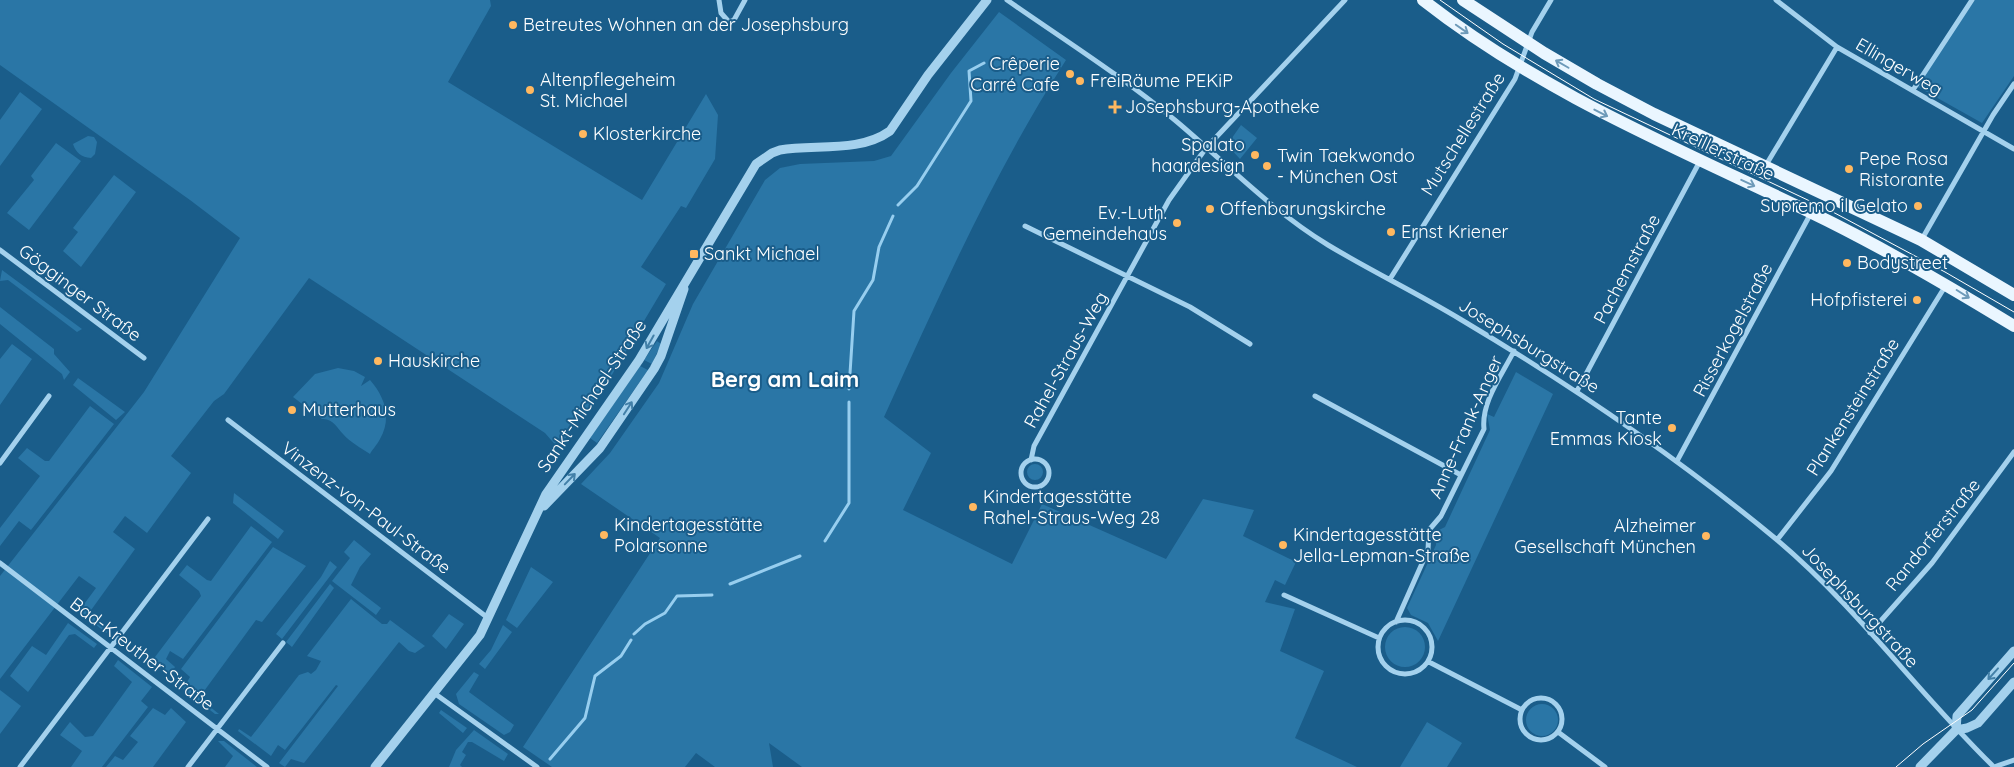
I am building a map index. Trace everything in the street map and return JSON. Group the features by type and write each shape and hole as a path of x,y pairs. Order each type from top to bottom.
{"main road":[{"name":"Kreillerstraße","path":"1423,0 1497,54 1600,112 1812,212 1889,251 2014,326"},
{"name":"Kreillerstraße","path":"1464,0 1528,43 1654,114 1921,240 2014,295"}],"street":[{"path":"719,0 721,13 729,22 734,20 745,0"},
{"name":"Sankt-Michael-Straße","path":"375,767 480,635 546,494 639,360 756,164 780,150 858,144 870,142 886,134 987,0"},
{"name":"Josephsburgstraße","path":"1006,0 1139,92 1178,122 1206,148 1297,224 1328,245 1514,351 1577,391 1677,461 1777,540 1823,582 1956,730 1994,767"},
{"name":"Rahel-Straus-Weg","path":"1031,460 1044,463 1048,471 1044,483 1036,487 1027,485 1022,478 1022,469 1031,460 1034,446 1169,200 1206,148 1345,0"},
{"name":"Mutschellestraße","path":"1390,279 1515,78 1532,32 1551,0"},
{"name":"Ellingerweg","path":"1776,0 1837,47 2014,149"},
{"path":"1913,90 1972,0"},
{"path":"1766,166 1837,47"},
{"path":"1921,240 2014,84"},
{"name":"Pachemstraße","path":"1577,391 1700,160"},
{"name":"Risserkogelstraße","path":"1677,461 1812,212"},
{"path":"1025,226 1190,307 1250,344"},
{"name":"Gögginger Straße","path":"0,250 144,358"},
{"name":"Sankt-Michael-Straße","path":"540,510 600,448 654,369 661,356 688,277"},
{"name":"Plankensteinstraße","path":"1777,540 1831,471 1946,284"},
{"name":"Anne-Frank-Anger","path":"1396,622 1428,550 1429,530 1442,516 1484,429 1482,417 1486,405 1514,351"},
{"path":"0,463 49,396"},
{"path":"1315,396 1461,475"},
{"name":"Vinzenz-von-Paul-Straße","path":"228,420 488,618"},
{"name":"Randorferstraße","path":"1870,633 1935,559 2014,452"},
{"path":"20,767 208,519"},
{"name":"Bad-Kreuther-Straße","path":"0,563 267,767"},
{"path":"1284,595 1380,638"},
{"path":"1396,622 1415,622 1429,634 1432,652 1429,662 1415,673 1407,675 1392,671 1382,661 1379,654 1380,638 1389,626 1396,622"},
{"path":"188,767 283,643"},
{"path":"1956,730 1957,716 2014,651"},
{"path":"1429,662 1522,710"},
{"path":"1920,767 1956,730 1967,728 1978,722 2014,682"},
{"path":"434,693 536,767"},
{"path":"1546,699 1553,701 1562,712 1562,726 1558,732 1547,740 1533,739 1527,735 1521,724 1522,710 1532,700 1546,699"},
{"path":"1558,732 1605,767"},
{"path":"1994,767 2014,760"}],"shaded area":[{"path":"0,0 490,0 491,6 448,82 642,200 706,94 718,115 715,159 686,208 681,206 641,267 666,284 610,378 558,448 545,433 309,278 224,394 214,401 171,456 191,473 147,533 125,516 113,532 135,549 89,613 110,630 106,633 79,611 96,588 79,576 0,679 0,576 144,392 240,238 190,200 0,65"},
{"path":"1975,0 2014,0 2014,76 1982,123 1916,86"},
{"path":"999,12 1066,60 991,190 884,417 931,453 903,510 1012,564 1042,504 1166,559 1203,499 1254,510 1243,536 1296,562 1285,585 1275,580 1265,602 1295,609 1280,651 1324,671 1295,738 1357,767 802,767 769,743 773,767 715,767 696,753 685,767 552,767 523,747 660,538 581,484 610,453 659,383 693,304 765,180 780,168 800,164 874,161 891,156 951,73"},
{"path":"20,92 42,109 0,166 0,120"},
{"path":"1241,125 1257,138 1240,159 1227,145"},
{"path":"88,136 94,137 97,142 95,154 91,158 79,154 73,144"},
{"path":"56,143 81,161 29,230 7,213 34,180 31,176"},
{"path":"114,175 136,192 81,267 63,251 78,232 73,228"},
{"path":"2,270 82,329 77,332 8,280 0,281"},
{"path":"0,307 54,349 54,354 70,372 64,380 62,374 0,324"},
{"path":"657,341 661,344 652,364 644,360"},
{"path":"12,344 32,359 0,405 0,359"},
{"path":"640,366 648,370 597,443 590,438"},
{"path":"338,368 354,371 365,377 361,386 370,380 380,393 383,401 386,423 380,439 370,454 349,440 332,422 322,419 293,397 315,374"},
{"path":"1516,372 1553,394 1438,641 1428,623 1411,615 1407,608 1436,545 1437,531 1445,527 1490,430 1487,414 1494,417"},
{"path":"78,378 125,412 116,420 73,385"},
{"path":"90,406 114,424 31,530 19,521 0,546 0,528 40,476 18,458 27,448 45,461 49,461"},
{"path":"1035,464 1041,466 1043,472 1041,478 1035,480 1029,478 1027,472 1029,466"},
{"path":"234,493 284,531 278,539 233,503"},
{"path":"251,526 272,542 183,659 170,651 166,659 175,667 171,674 152,661 201,596 199,591 179,575 187,565 211,581"},
{"path":"354,540 371,554 360,567 351,585 381,608 376,615 332,581 350,558 344,552"},
{"path":"273,547 306,566 262,622 256,620 199,698 219,714 215,714 183,689 190,677 181,669"},
{"path":"330,561 337,567 282,639 276,634 321,577"},
{"path":"531,567 553,582 517,628 506,620"},
{"path":"330,584 334,588 292,647 286,642"},
{"path":"351,599 382,624 387,624 390,620 425,646 415,653 409,651 399,642 304,763 291,759 285,767 279,763 338,686 336,685 285,750 278,745 271,756 238,731 239,729 251,737 299,675 308,672 311,674 316,670 321,661 307,656"},
{"path":"449,614 464,624 446,649 432,636"},
{"path":"68,623 97,644 94,648 75,634 69,635 28,692 10,676 32,646 46,655"},
{"path":"503,625 512,632 485,669 479,664 491,650"},
{"path":"1405,627 1419,633 1425,647 1419,661 1405,667 1391,661 1385,647 1391,633"},
{"path":"118,660 152,687 141,701 148,707 102,767 71,767 82,751 60,735 70,722 85,737 93,736 132,682 114,666"},
{"path":"474,672 479,675 469,692 514,725 510,732 504,735 459,704 456,694"},
{"path":"0,690 21,706 0,734"},
{"path":"1542,704 1553,709 1558,720 1553,731 1542,736 1531,731 1526,720 1531,709"},
{"path":"153,708 165,715 171,708 186,722 153,767 106,767 115,756 123,760 138,742 130,736"},
{"path":"441,710 467,728 463,733 439,713"},
{"path":"1427,722 1462,743 1447,767 1400,767"},
{"path":"474,730 508,754 504,761 472,742 468,742 462,752 466,755 460,765 462,767 449,767 456,750"},
{"path":"218,741 224,741 257,767 225,767 233,756"}],"waterway":[{"path":"898,205 917,186 971,101 969,71 984,63"},
{"path":"849,389 854,311 873,280 879,247 893,216"},
{"path":"825,541 849,503 849,402"},
{"path":"730,584 800,556"},
{"path":"634,634 645,624 665,613 677,596 712,595"},
{"path":"550,759 585,718 595,676 621,656 631,640"}],"tram line":[{"path":"1440,0 1503,44 1594,99 1831,211 1945,272 2014,312"},
{"path":"1896,767 1923,744 1972,710 2014,663"}],"place":[{"name":"Betreutes Wohnen an der Josephsburg","path":"513,25"},
{"name":"Crêperie Carré Cafe","path":"1070,74"},
{"name":"FreiRäume PEKiP","path":"1080,81"},
{"name":"Altenpflegeheim St. Michael","path":"530,90"},
{"name":"Josephsburg-Apotheke","path":"1115,107"},
{"name":"Klosterkirche","path":"583,134"},
{"name":"Spalato haardesign","path":"1255,155"},
{"name":"Twin Taekwondo - München Ost","path":"1267,166"},
{"name":"Pepe Rosa Ristorante","path":"1849,169"},
{"name":"Supremo il Gelato","path":"1918,206"},
{"name":"Offenbarungskirche","path":"1210,209"},
{"name":"Ev.-Luth. Gemeindehaus","path":"1177,223"},
{"name":"Ernst Kriener","path":"1391,232"},
{"name":"Sankt Michael","path":"694,254"},
{"name":"Bodystreet","path":"1847,263"},
{"name":"Hofpfisterei","path":"1917,300"},
{"name":"Hauskirche","path":"378,361"},
{"name":"Mutterhaus","path":"292,410"},
{"name":"Tante Emmas Kiosk","path":"1672,428"},
{"name":"Kindertagesstätte Rahel-Straus-Weg 28","path":"973,507"},
{"name":"Kindertagesstätte Polarsonne","path":"604,535"},
{"name":"Alzheimer Gesellschaft München","path":"1706,536"},
{"name":"Kindertagesstätte Jella-Lepman-Straße","path":"1283,545"}],"district":[{"name":"Berg am Laim","path":"785,379"}]}
